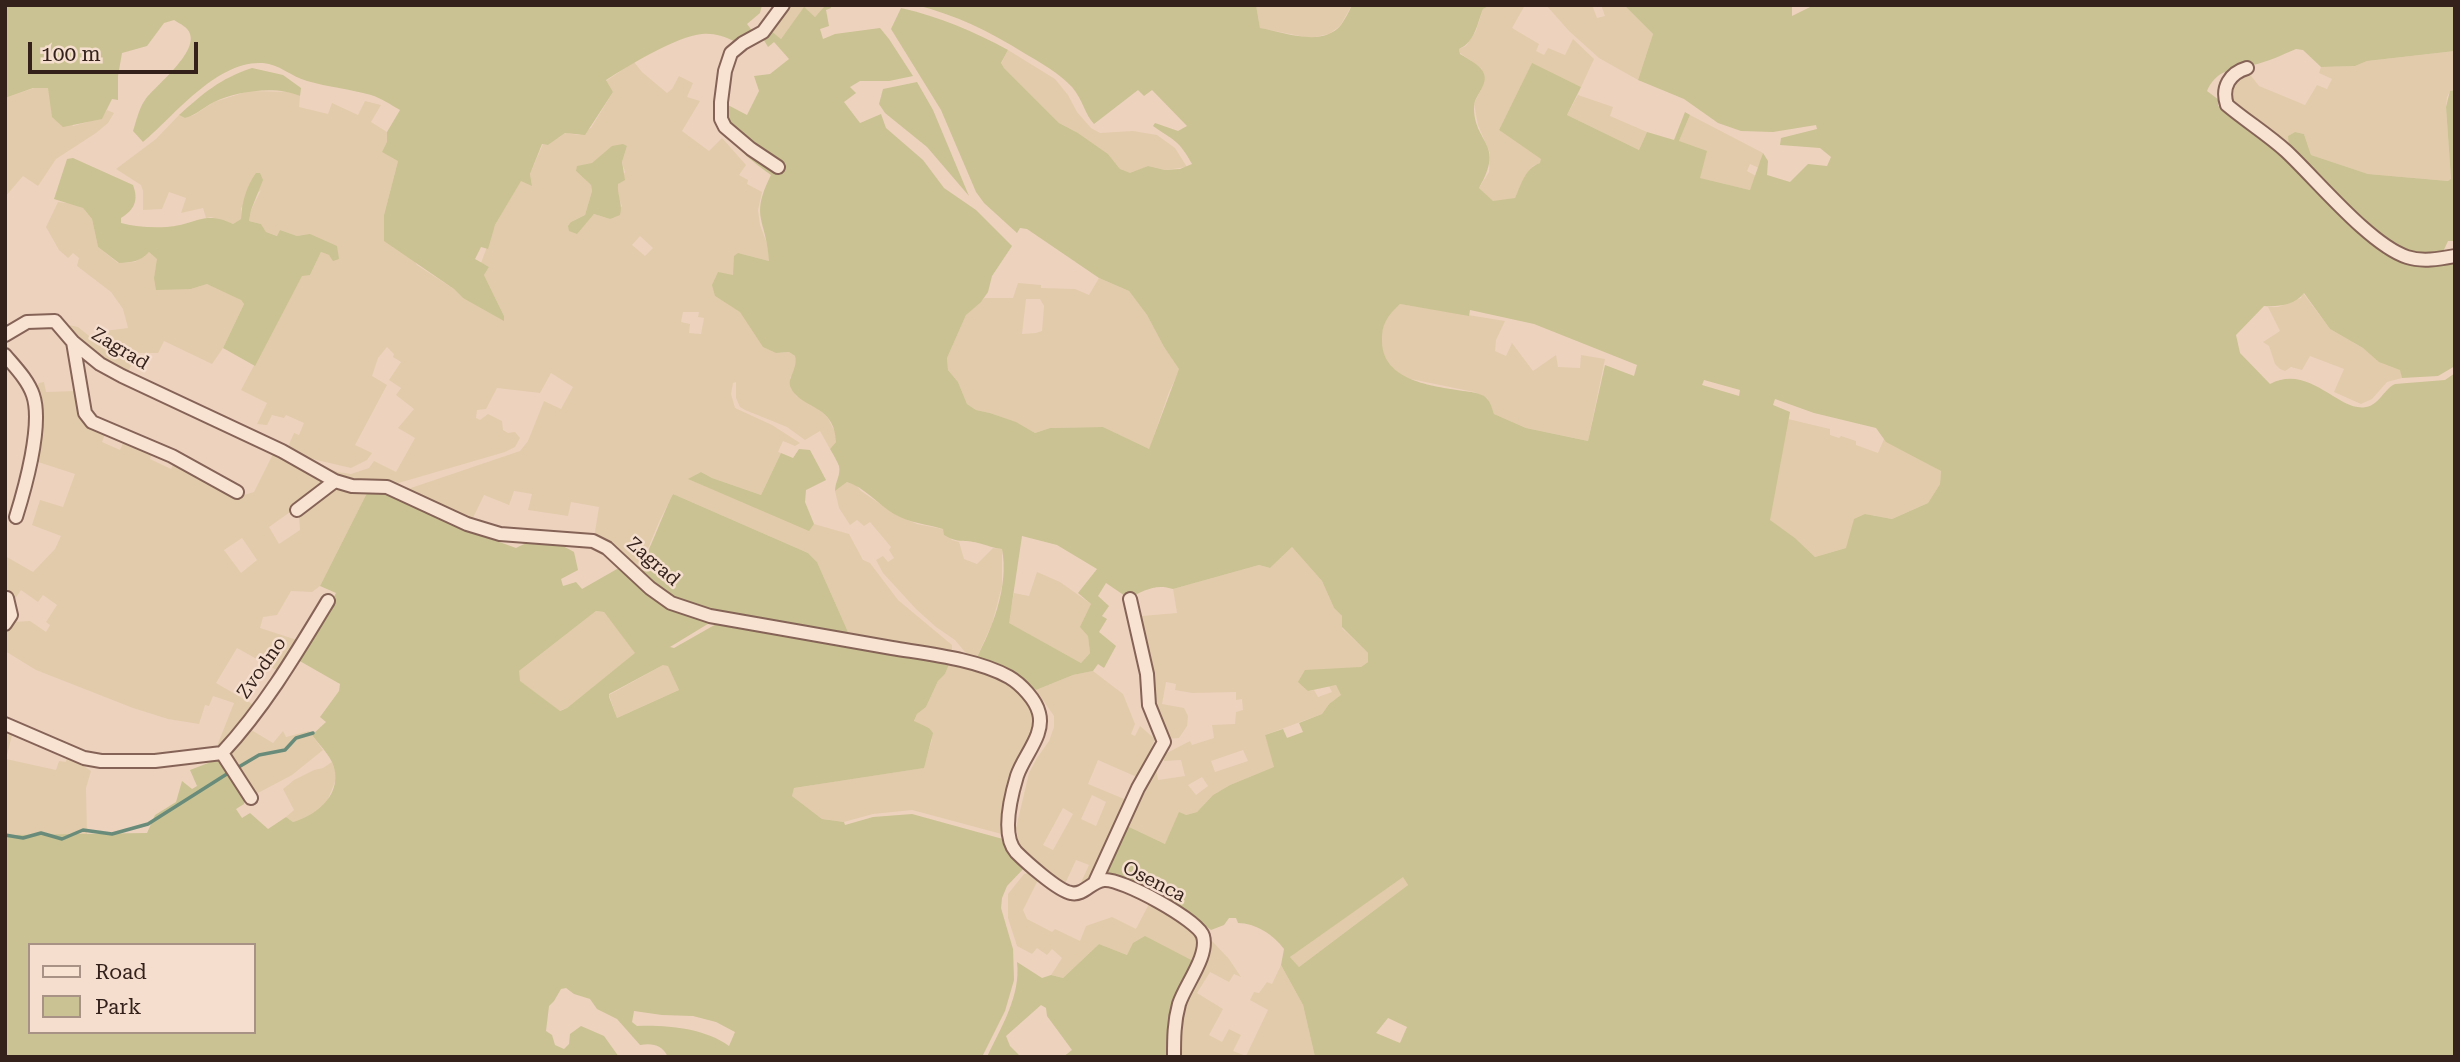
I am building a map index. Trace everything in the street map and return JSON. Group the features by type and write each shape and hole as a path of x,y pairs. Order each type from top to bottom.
{"street":[{"path":"778,167 724,127 721,102 725,71 731,53 763,32 783,5"},
{"path":"2247,68 2236,71 2226,85 2227,105 2283,149 2351,216 2391,249 2407,257 2455,257"},
{"name":"Zagrad","path":"5,335 27,322 55,321 73,342 100,364 271,445 335,481 352,486 387,487 467,524 500,534 593,541 607,548 650,588 671,603 710,616 953,658"},
{"name":"Zagrad","path":"73,342 85,413 92,422 172,456 237,492"},
{"path":"5,355 28,384 36,407 32,457 16,517"},
{"path":"297,510 335,481"},
{"path":"5,624 12,615 7,598"},
{"path":"1095,882 1138,788 1164,742 1149,705 1147,674 1130,599"},
{"name":"Zvodno","path":"222,753 237,737 293,659 328,601"},
{"name":"Osenca","path":"953,658 1009,677 1037,705 1041,718 1039,734 1017,776 1007,823 1008,837 1015,850 1061,889 1071,893 1081,892 1095,882 1105,879 1117,881 1197,926 1203,936 1203,950 1180,1003 1175,1027 1174,1057"},
{"path":"5,724 84,758 102,761 155,761 222,753 251,798"}],"shaded area":[{"path":"790,5 825,7 815,17 804,8 781,39 771,32"},
{"path":"1256,5 1352,5 1340,26 1329,34 1310,38 1260,28"},
{"path":"1491,5 1525,5 1512,28 1539,44 1536,51 1544,55 1548,48 1565,55 1573,39 1594,59 1581,87 1532,64 1499,130 1542,159 1525,176 1515,198 1493,202 1479,188 1489,172 1490,153 1478,125 1474,104 1483,85 1482,69 1460,53 1459,49 1466,46 1476,31 1483,9"},
{"path":"1546,5 1592,5 1597,18 1605,16 1601,5 1624,5 1653,34 1638,80 1599,58 1569,31"},
{"path":"1008,50 1055,79 1091,128 1100,133 1133,131 1157,135 1175,148 1187,167 1165,170 1148,166 1130,174 1120,169 1108,154 1059,123 1004,68 1001,64"},
{"path":"2455,51 2455,90 2450,91 2446,107 2451,180 2448,181 2368,174 2311,155 2304,134 2295,132 2288,136 2289,150 2229,104 2228,94 2235,76 2248,72 2259,86 2305,105 2317,85 2327,89 2332,79 2319,73 2321,67 2355,66 2367,61"},
{"path":"634,62 667,93 679,76 693,83 687,97 700,101 682,131 709,151 722,138 746,165 739,175 748,180 747,184 762,192 758,210 768,246 769,261 738,253 733,276 715,296 740,311 776,353 789,352 795,356 796,369 790,378 796,396 815,405 828,418 836,434 836,442 830,449 820,431 805,440 787,427 745,410 740,407 736,398 736,382 733,383 731,394 735,408 772,425 800,443 795,446 783,441 778,452 781,453 761,495 701,472 689,479 809,530 814,524 849,534 863,560 870,563 898,600 952,645 948,654 852,641 817,562 808,553 673,494 645,560 638,568 617,546 594,538 599,507 571,502 568,516 528,510 532,494 514,491 509,505 484,495 472,520 405,490 520,451 528,441 544,401 561,409 573,387 551,373 540,393 497,388 486,409 477,410 476,418 480,420 488,414 502,421 503,430 508,433 515,432 520,438 515,447 505,452 395,484 359,483 338,477 319,465 351,474 369,468 374,461 396,472 415,438 398,428 414,409 396,395 401,388 389,380 401,362 393,357 394,354 387,347 378,358 372,376 387,385 355,445 372,453 367,460 351,468 308,458 287,449 294,433 299,435 304,423 286,415 284,418 272,415 267,425 257,424 267,403 241,390 302,275 310,275 321,252 339,259 310,235 297,236 280,230 278,236 266,232 261,224 249,221 251,210 261,190 241,208 241,219 233,224 206,218 203,208 181,213 186,198 169,192 162,209 143,210 141,185 116,169 156,139 179,115 185,118 194,115 214,102 249,91 290,92 300,96 299,107 328,114 332,103 358,115 365,101 381,105 371,122 387,132 387,142 398,161 384,215 417,265 463,298 504,316 484,275 489,267 481,263 495,225 521,180 532,185 530,174 543,144 548,145 565,133 579,135 591,128 613,92 606,81","holes":["627,146 622,162 625,172 618,184 617,193 622,206 610,219 594,214 584,225 571,222 585,215 592,191 591,185 576,171","640,236 653,248 645,256 632,245","683,312 699,312 698,317 704,318 701,334 689,333 690,324 681,322"]},
{"path":"40,86 48,88 73,126 102,118 107,110 114,113 108,123 96,133 56,159 38,186 23,176 5,197 5,98"},
{"path":"1578,95 1613,107 1610,116 1647,132 1639,150 1567,115"},
{"path":"1690,115 1763,153 1759,168 1750,164 1747,171 1756,176 1750,190 1699,178 1679,141"},
{"path":"58,202 83,208 92,219 98,247 118,263 135,262 149,252 158,259 154,278 191,289 207,284 215,286 241,300 244,304 223,348 212,364 164,341 158,353 137,353 126,376 98,357 60,323 78,327 94,340 104,331 128,328 123,309 111,292 77,266 79,258 73,253 68,258 59,250 46,227"},
{"path":"1099,278 1129,291 1180,369 1149,450 1103,427 1050,428 1035,433 1015,422 976,410 967,404 958,382 948,370 947,358 966,315 985,298 1013,298 1018,283 1041,285 1041,288 1075,289 1089,295","holes":["1026,299 1040,299 1044,306 1042,331 1022,334"]},
{"path":"2303,293 2330,329 2401,370 2402,378 2387,382 2372,399 2361,404 2334,392 2344,369 2310,356 2302,370 2291,367 2285,371 2280,369 2275,364 2269,346 2263,342 2280,331 2268,307 2278,307 2301,298"},
{"path":"1400,304 1505,321 1496,340 1495,351 1506,356 1512,343 1533,371 1556,355 1558,367 1580,368 1581,355 1605,359 1588,441 1526,428 1494,414 1487,398 1474,392 1406,378 1388,366 1382,350 1382,331 1387,316"},
{"path":"44,382 46,392 77,391 91,426 105,434 102,442 120,450 124,441 152,451 150,459 171,469 175,461 233,492 244,495 254,492 275,450 325,482 307,500 269,527 279,544 300,530 299,517 302,509 333,487 368,491 320,586 312,592 291,591 277,615 263,617 260,628 300,641 280,672 237,648 216,683 254,705 226,745 217,746 234,703 213,696 209,706 205,705 199,724 168,719 36,670 5,651 5,631 12,622 30,621 46,632 50,625 46,622 57,605 43,595 38,602 21,590 9,608 5,622 5,556 33,572 55,549 61,536 32,525 40,500 63,507 75,474 38,462 40,428 36,388 39,383","holes":["242,538 257,560 241,573 224,550"]},
{"path":"1788,419 1830,429 1830,435 1856,441 1856,445 1878,453 1884,439 1941,471 1940,484 1928,503 1892,519 1865,514 1846,548 1815,557 1795,538 1769,520"},
{"path":"847,482 856,485 895,514 917,524 943,529 952,540 959,542 964,559 977,564 993,548 1002,549 1002,586 992,624 976,659 969,657 955,640 916,609 883,573 876,560 883,556 888,562 894,558 889,550 891,547 870,522 864,526 857,520 850,525 839,508 835,491"},
{"path":"1292,547 1322,581 1334,608 1342,616 1342,628 1368,653 1368,662 1308,691 1314,690 1318,697 1332,692 1329,686 1336,685 1342,695 1329,704 1322,714 1265,735 1275,767 1230,785 1213,795 1197,812 1186,815 1165,844 1125,825 1155,763 1158,780 1185,776 1181,760 1164,761 1163,755 1190,741 1192,745 1214,738 1212,725 1235,724 1236,712 1243,710 1242,699 1236,700 1236,692 1192,693 1175,690 1176,684 1166,682 1162,704 1184,708 1188,716 1187,726 1179,738 1166,739 1153,716 1142,616 1177,613 1173,589 1259,565 1270,568","holes":["1243,750 1248,761 1215,772 1211,761","1202,777 1208,786 1196,795 1188,785"]},
{"path":"1037,572 1060,582 1091,604 1088,636 1090,653 1081,663 1008,623 1014,593 1029,596"},
{"path":"596,611 604,612 636,653 567,708 559,711 519,681 519,671"},
{"path":"950,662 1005,678 1045,714 1046,729 1022,773 1009,836 912,810 873,814 844,822 822,819 792,796 794,788 923,768 932,740 929,728 914,722 917,714 926,707"},
{"path":"663,665 668,665 679,690 617,718 609,695"},
{"path":"1093,671 1123,694 1135,724 1131,734 1135,736 1140,726 1155,739 1151,748 1157,751 1139,778 1098,760 1088,784 1129,801 1096,878 1077,891 1089,865 1076,860 1064,886 1020,847 1016,828 1029,773 1049,741 1054,727 1054,716 1036,690 1073,675","holes":["1092,795 1106,802 1096,826 1081,819","1063,808 1073,814 1053,850 1043,845"]},
{"path":"248,728 273,743 283,731 286,737 309,731 323,750 292,775 258,793 252,791 229,755"},
{"path":"5,733 12,735 6,759 56,770 59,761 66,762 67,755 91,771 86,788 87,834 5,835"},
{"path":"332,762 337,777 326,804 308,818 293,822 286,817 294,810 283,789 294,780"},
{"path":"1024,874 1039,878 1023,910 1027,919 1052,932 1055,929 1080,941 1086,926 1112,917 1136,929 1151,900 1187,921 1201,941 1195,962 1127,955 1099,944 1063,978 1051,975 1062,958 1052,949 1047,955 1037,948 1032,954 1017,946 1008,918 1008,894"},
{"path":"1403,876 1408,885 1299,967 1290,957"},
{"path":"1212,941 1241,977 1234,974 1229,982 1210,972 1197,993 1223,1009 1209,1035 1222,1042 1229,1029 1241,1035 1233,1051 1246,1056 1268,1010 1250,1000 1254,992 1259,993 1267,982 1272,984 1281,965 1303,1005 1315,1057 1178,1057 1181,1014"}],"green space":[{"path":"5,5 762,5 760,13 747,24 753,32 734,41 711,34 692,36 653,52 606,80 613,92 585,135 565,133 548,145 542,144 530,174 532,186 521,181 495,225 488,249 481,247 475,259 489,267 484,275 504,321 463,298 384,241 384,215 398,161 382,152 387,142 387,132 400,110 375,96 307,81 269,64 246,64 229,70 198,91 143,142 133,131 141,107 174,70 190,42 188,29 174,20 164,23 147,46 122,53 118,100 112,99 102,119 63,127 52,117 48,88 33,88 5,98"},
{"path":"787,5 790,5 771,31 781,39 804,7 815,17 823,5 830,5 831,8 826,10 829,26 820,29 823,39 835,34 880,28 913,76 889,81 860,81 850,87 856,93 844,102 860,123 881,114 886,128 923,160 944,188 976,210 1012,246 992,276 988,292 966,315 947,358 948,370 958,382 967,404 976,410 1016,422 1035,433 1050,428 1103,427 1149,449 1179,369 1147,315 1129,291 1099,278 1027,229 1020,228 1017,233 984,203 976,192 941,110 891,29 901,8 956,25 1008,50 1001,63 1004,68 1059,123 1108,154 1120,169 1130,173 1148,166 1165,170 1180,169 1192,164 1179,145 1153,126 1155,123 1178,131 1187,126 1152,90 1144,96 1138,90 1094,124 1072,87 1050,68 972,24 916,5 1256,5 1260,28 1313,37 1333,32 1341,25 1352,5 1491,5 1483,9 1469,42 1459,49 1460,54 1482,70 1485,79 1474,106 1475,119 1489,152 1486,173 1479,188 1493,201 1515,198 1527,173 1540,163 1541,159 1499,130 1532,63 1581,87 1567,115 1639,150 1647,132 1674,140 1685,112 1690,115 1679,141 1707,151 1700,178 1750,190 1763,153 1768,161 1767,175 1790,182 1808,164 1827,166 1831,157 1820,148 1780,145 1781,138 1817,129 1816,125 1773,132 1741,131 1718,123 1684,99 1638,80 1653,34 1624,5 1792,5 1792,16 1814,5 2455,5 2455,51 2367,61 2355,66 2321,67 2303,50 2296,49 2264,62 2225,72 2215,79 2207,91 2219,100 2218,106 2229,110 2265,137 2389,251 2455,260 2455,366 2438,376 2402,378 2400,370 2379,362 2363,348 2330,329 2304,293 2286,304 2264,306 2236,335 2240,353 2270,384 2285,379 2298,380 2356,407 2371,406 2395,384 2445,380 2455,373 2455,1057 1315,1057 1303,1005 1281,965 1284,949 1275,939 1264,931 1238,923 1236,918 1229,918 1224,925 1211,930 1193,917 1106,875 1105,868 1125,825 1165,844 1179,812 1186,815 1197,812 1213,795 1230,785 1274,767 1265,735 1283,729 1287,738 1303,732 1299,723 1322,714 1329,704 1341,695 1336,685 1308,691 1298,682 1305,670 1361,667 1368,662 1368,653 1342,627 1342,616 1334,608 1322,581 1292,547 1270,568 1259,565 1173,589 1150,589 1128,598 1106,583 1098,596 1109,606 1102,616 1107,619 1099,632 1116,646 1104,668 1098,664 1093,671 1073,675 1036,690 1015,675 976,659 998,606 1004,563 1002,549 954,539 944,535 943,529 900,517 847,482 835,491 839,469 830,449 836,442 834,430 824,414 802,400 791,388 795,356 789,352 776,353 763,347 740,312 715,296 712,285 718,272 733,275 734,256 738,253 769,261 760,210 771,175 737,145 724,103 747,115 759,91 754,76 770,74 789,59 774,42 768,47 762,37","holes":["1400,304 1469,316 1470,310 1534,324 1637,365 1634,376 1605,365 1588,441 1526,428 1494,414 1484,396 1424,384 1400,373 1384,355 1382,336 1388,317","1704,380 1740,390 1739,396 1702,385","1775,399 1814,413 1876,428 1886,442 1941,471 1940,484 1928,503 1892,519 1865,514 1854,519 1846,548 1815,557 1770,520 1790,412 1773,405","1022,536 1057,545 1097,569 1078,593 1091,604 1080,627 1088,636 1090,653 1081,663 1009,623","1403,877 1408,885 1299,967 1290,957","1388,1018 1407,1027 1400,1043 1376,1033"]},
{"path":"252,68 283,75 301,88 300,96 268,90 245,92 214,102 189,117 179,115 221,82"},
{"path":"917,82 933,110 969,196 927,147 885,113 879,104 883,89"},
{"path":"2455,90 2455,241 2448,241 2441,256 2426,257 2393,247 2289,150 2288,136 2295,132 2304,134 2311,155 2368,174 2448,181 2451,179 2446,107 2450,91"},
{"path":"612,146 627,146 622,162 625,180 618,184 620,215 610,219 594,214 577,234 569,231 571,222 585,215 592,191 591,185 576,171 577,166 592,163"},
{"path":"73,158 133,185 134,204 121,218 121,223 144,227 177,226 207,218 233,224 241,219 247,189 256,173 260,173 263,180 249,221 261,224 266,232 277,236 280,230 297,236 310,234 337,246 339,259 333,261 329,255 321,252 310,275 302,276 255,366 223,348 244,304 241,300 207,284 191,289 156,290 154,278 157,259 149,252 139,260 119,263 98,247 92,219 83,208 54,199 67,159"},
{"path":"799,449 810,450 826,480 806,490 805,502 814,524 809,531 688,479 701,472 761,495 781,453 793,458"},
{"path":"368,491 384,491 516,548 531,542 545,541 574,552 578,570 561,579 563,586 576,582 582,589 624,565 711,622 670,647 674,648 718,623 950,662 926,707 917,714 914,721 933,733 924,768 794,788 792,796 822,819 844,822 845,825 873,817 912,814 1010,841 1026,866 1007,886 1002,898 1001,908 1013,949 1014,980 1005,1011 982,1057 668,1057 657,1046 640,1045 617,1019 597,1009 590,999 574,994 566,988 561,989 549,1006 546,1031 552,1035 555,1045 564,1049 569,1044 570,1034 581,1026 604,1036 619,1057 5,1057 5,835 147,833 155,815 176,802 182,781 192,789 197,786 190,770 216,760 219,760 245,797 244,804 236,809 242,818 250,813 268,829 286,817 293,822 312,814 332,792 335,773 330,758 312,735 326,722 320,717 339,691 340,684 298,660 336,593 320,586","holes":["596,611 604,612 635,653 560,711 520,681 519,671","663,665 668,666 679,690 617,718 609,694","634,1011 693,1016 716,1022 735,1032 729,1046 697,1031 637,1026 632,1022"]},
{"path":"673,494 808,553 817,562 852,641 702,611 659,588 638,568 647,554"},
{"path":"1145,936 1195,962 1172,1057 1063,1057 1072,1050 1047,1016 1046,1008 1041,1005 1006,1036 1010,1046 1021,1057 987,1057 1013,999 1017,962 1042,978 1051,975 1063,978 1099,944 1127,955 1133,943"}],"waterway":[{"path":"237,768 259,755 285,750 296,738 313,733"},
{"path":"5,835 23,838 41,833 62,839 83,830 112,834 148,824 230,772"}]}
